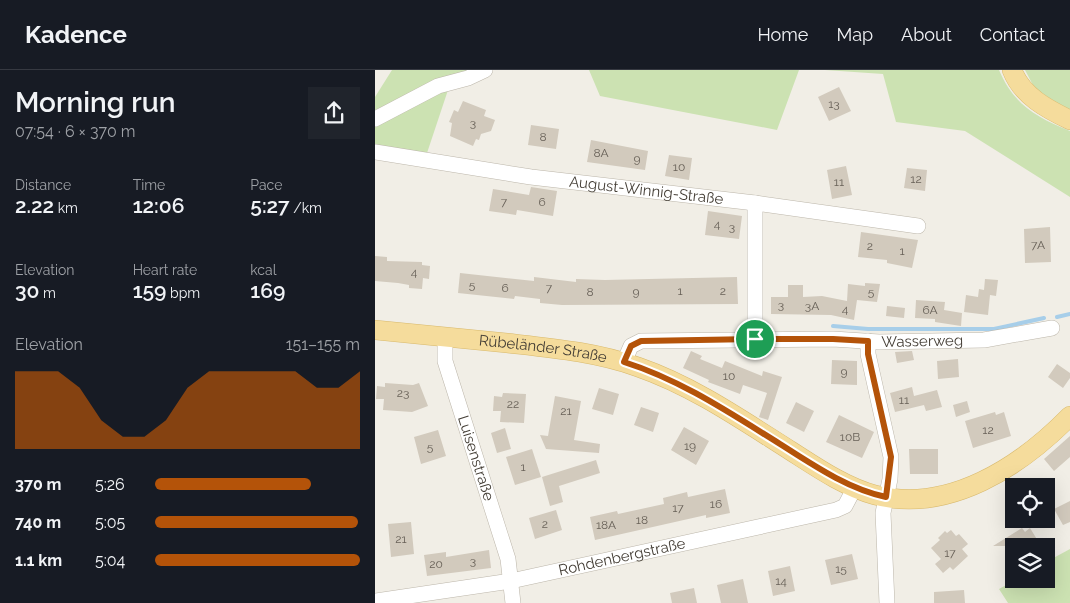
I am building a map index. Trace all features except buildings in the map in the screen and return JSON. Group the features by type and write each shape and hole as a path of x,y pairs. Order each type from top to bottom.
{"main road":[{"path":"1012,70 1019,83 1032,98 1070,120"},
{"name":"Rübeländer Straße","path":"375,330 569,351 624,362 656,373 688,388 811,463 855,487 886,497 926,497 974,484 1027,455 1070,416"}],"street":[{"path":"375,119 438,86 468,78 485,70"},
{"name":"August-Winnig-Straße","path":"375,152 531,177 755,203 918,226"},
{"path":"755,203 755,339"},
{"name":"Wasserweg","path":"624,362 631,346 641,341 755,339 868,341 984,340 1052,328"},
{"name":"Luisenstraße","path":"445,337 445,361 503,540 513,603"},
{"path":"868,341 868,354 891,457 883,513 887,603"},
{"name":"Rohdenbergstraße","path":"375,601 511,581 836,510 845,506 855,487"}],"green space":[{"path":"392,70 484,70 448,90 427,153 375,146 375,97"},
{"path":"589,70 799,70 777,130 600,96"},
{"path":"825,70 999,70 1012,92 1027,108 1070,131 1070,197 965,131 896,122 883,74"},
{"path":"1025,70 1070,70 1070,111 1035,89"},
{"path":"1070,549 1070,603 1008,603 999,589 1005,586 1005,588 1055,588 1055,557"}],"waterway":[{"path":"1057,317 1070,314"},
{"path":"833,326 868,329 994,329 1044,318"}],"route":[{"path":"755,339 868,341 868,354 891,457 890,478 886,497 864,491 838,478 688,388 656,373 624,362 631,346 641,341 755,339"}]}
